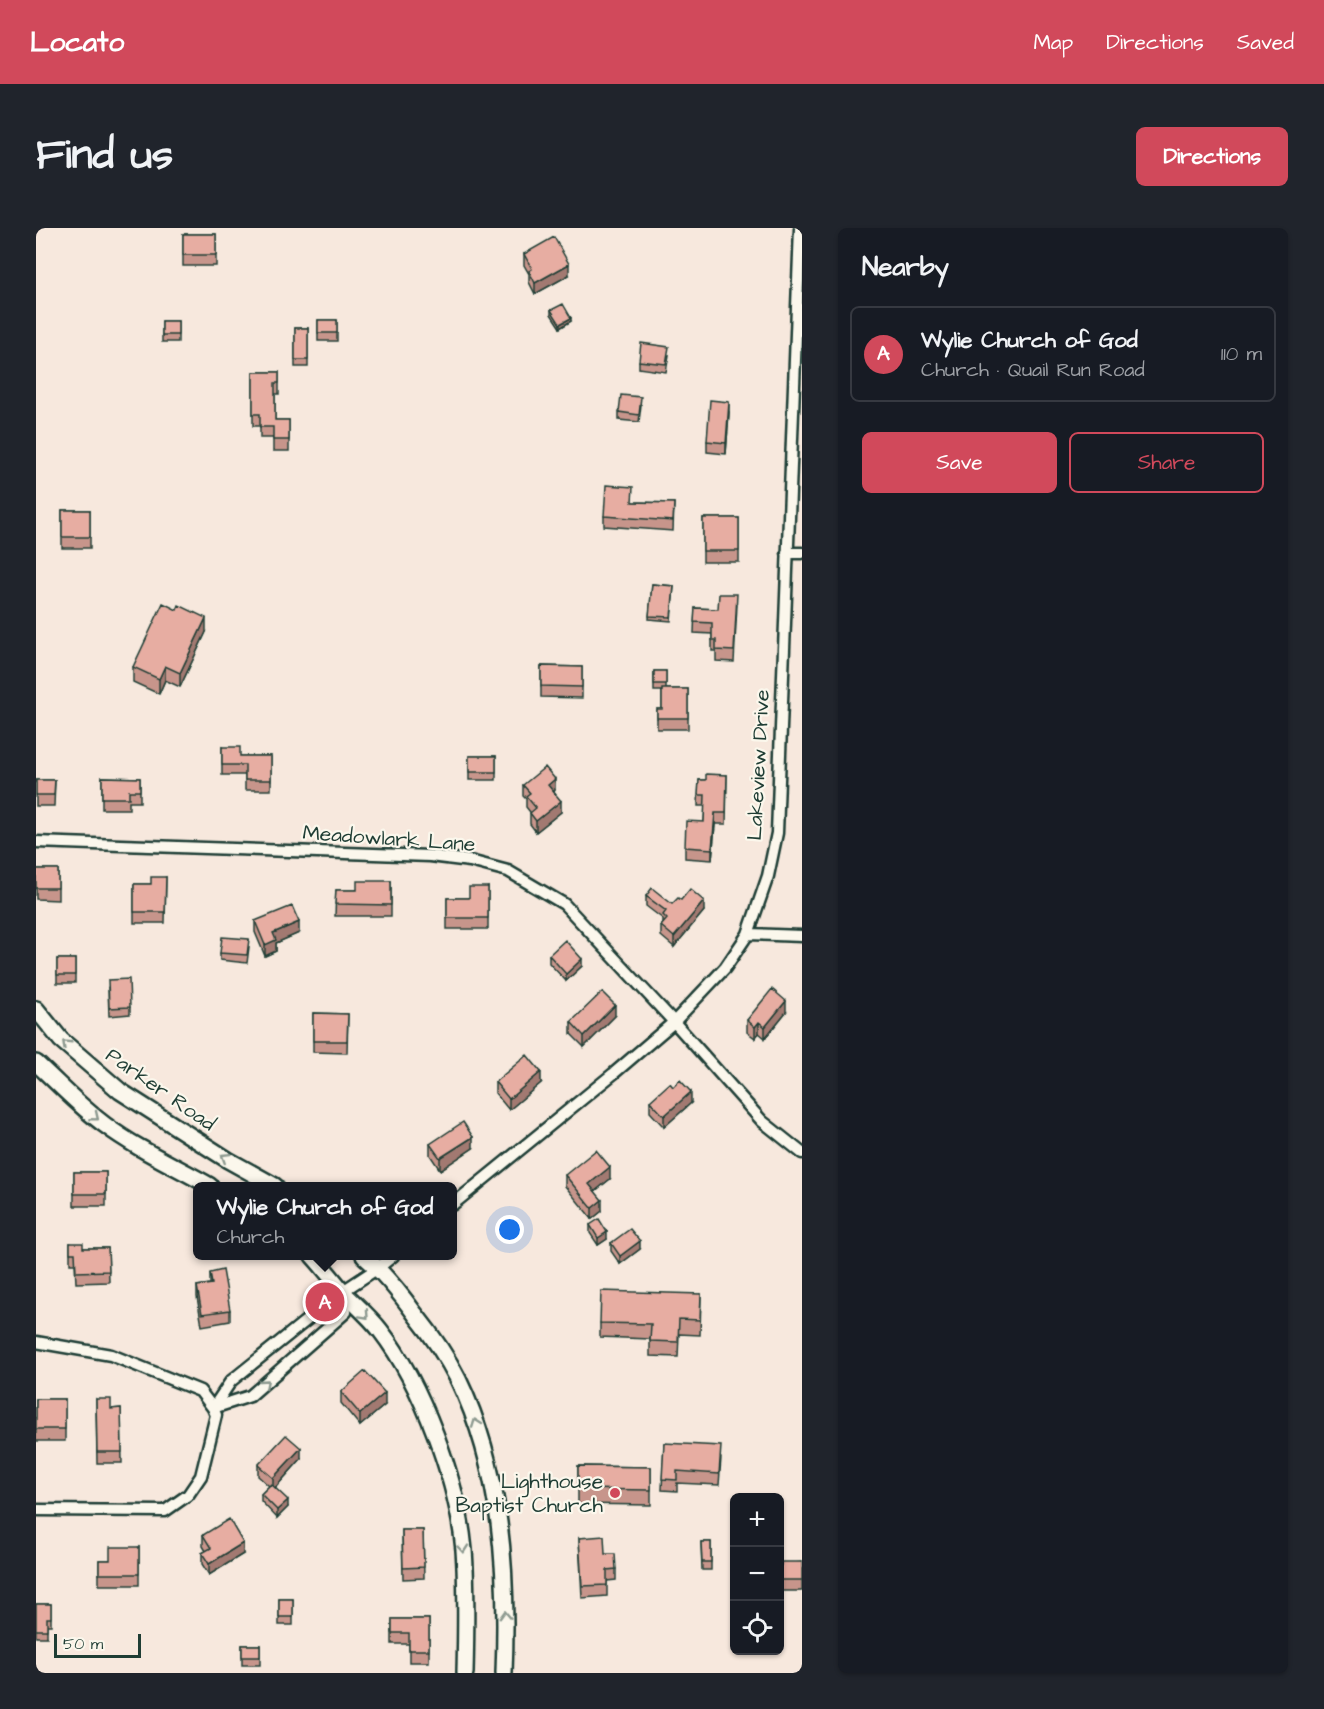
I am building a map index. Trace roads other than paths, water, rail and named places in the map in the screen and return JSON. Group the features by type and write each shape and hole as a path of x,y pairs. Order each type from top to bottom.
{"main road":[{"name":"Parker Road","path":"36,1009 61,1040 120,1091 228,1160 268,1182"},
{"path":"36,1063 106,1126 203,1182"},
{"path":"316,1260 380,1330 418,1395 436,1435 455,1496 464,1549 465,1673"},
{"path":"369,1260 378,1268 436,1340 457,1378 480,1433 501,1532 506,1631 504,1673"}],"street":[{"name":"Lakeview Drive","path":"457,1202 674,1022 725,968 748,934 768,876 777,833 800,228"},
{"path":"787,553 802,554"},
{"name":"Meadowlark Lane","path":"36,842 430,856 470,861 508,871 564,904 762,1121 802,1153"},
{"path":"748,934 802,936"},
{"path":"213,1408 231,1381 343,1291 388,1260"},
{"path":"213,1408 250,1396 346,1312 343,1291"},
{"path":"36,1342 111,1354 200,1391 216,1415 201,1476 188,1495 165,1511 36,1510"}],"place":[{"name":"Wylie Church of God","path":"325,1302"},
{"name":"Lighthouse Baptist Church","path":"615,1493"}]}
